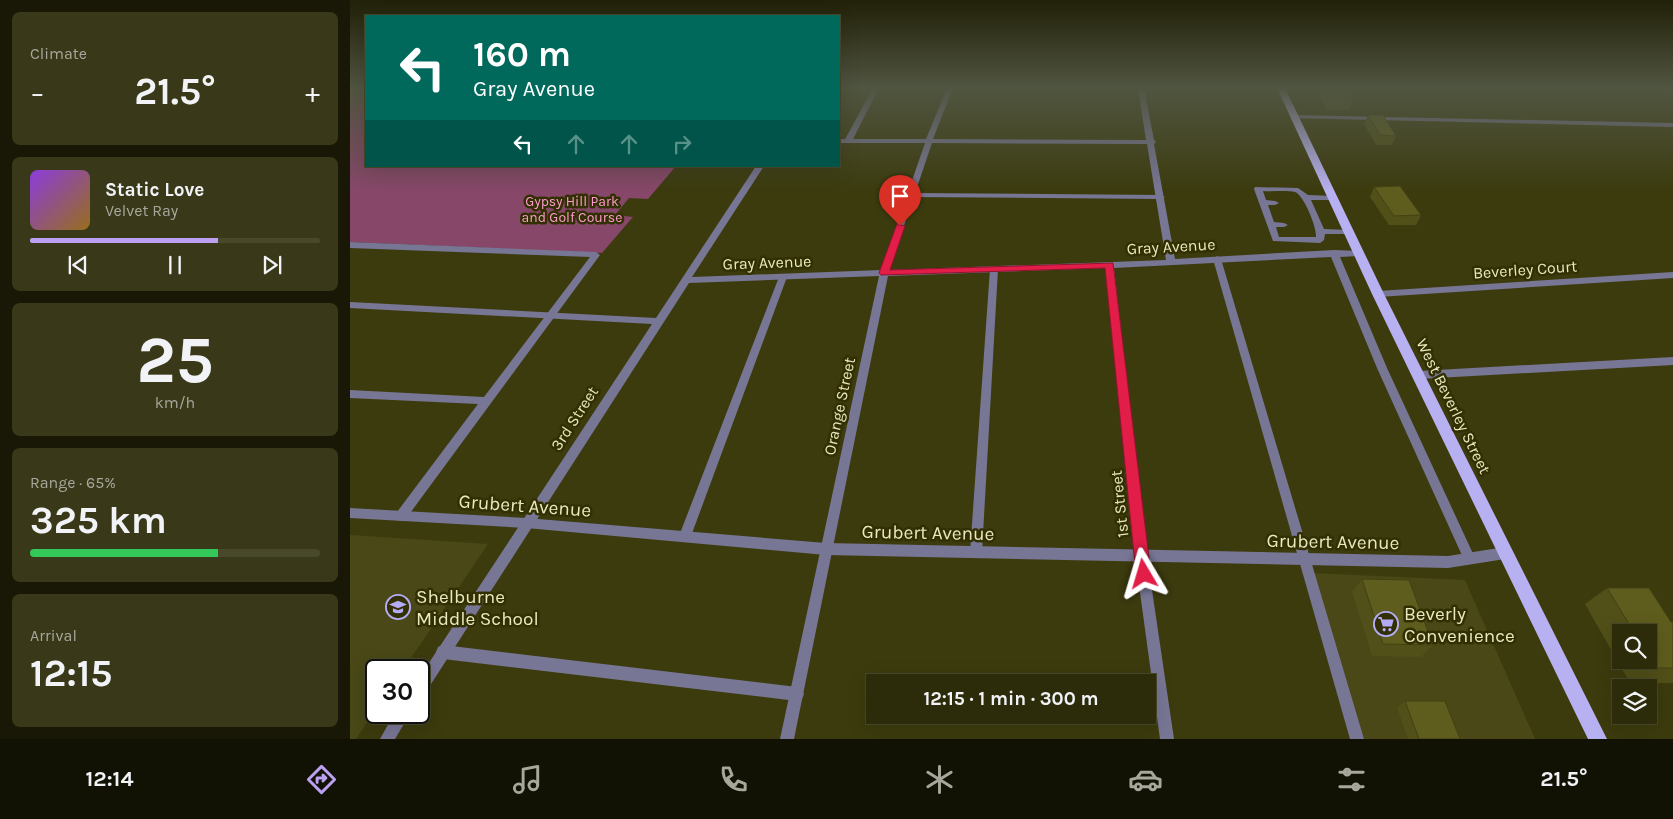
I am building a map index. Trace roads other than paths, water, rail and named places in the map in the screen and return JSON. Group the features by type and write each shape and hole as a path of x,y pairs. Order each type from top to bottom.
{"main road":[{"name":"West Beverley Street","path":"1296,122 1505,553 1598,739"}],"street":[{"path":"848,141 858,122"},
{"name":"Orange Street","path":"787,739 884,273 936,122"},
{"path":"1148,122 1171,262"},
{"path":"1554,122 1673,125"},
{"path":"840,140 1152,142"},
{"name":"3rd Street","path":"430,673 759,167"},
{"path":"1276,239 1320,240 1320,228 1298,190 1258,189 1270,224 1282,255"},
{"path":"911,195 1161,197"},
{"path":"1305,201 1332,198"},
{"path":"1263,202 1275,202"},
{"path":"1270,224 1284,225"},
{"path":"1309,225 1348,232"},
{"path":"350,245 596,255 401,516"},
{"path":"1334,253 1379,360 1469,558"},
{"name":"Gray Avenue","path":"685,280 1109,265 1282,255 1358,253"},
{"path":"1217,259 1303,560 1357,739"},
{"name":"1st Street","path":"1109,265 1141,556 1167,739"},
{"path":"976,552 994,269"},
{"name":"Beverley Court","path":"1378,294 1673,275"},
{"path":"685,536 783,277"},
{"path":"350,304 659,321"},
{"path":"1419,374 1673,361"},
{"path":"350,394 488,401"},
{"name":"Grubert Avenue","path":"350,513 526,523 826,549 1448,562 1505,553"},
{"path":"443,652 797,694"},
{"path":"387,739 396,724"}],"place":[{"name":"Shelburne Middle School","path":"398,607"},
{"name":"Beverly Convenience","path":"1386,624"}],"park label":[{"name":"Gypsy Hill Park and Golf Course","path":"572,210"}]}
